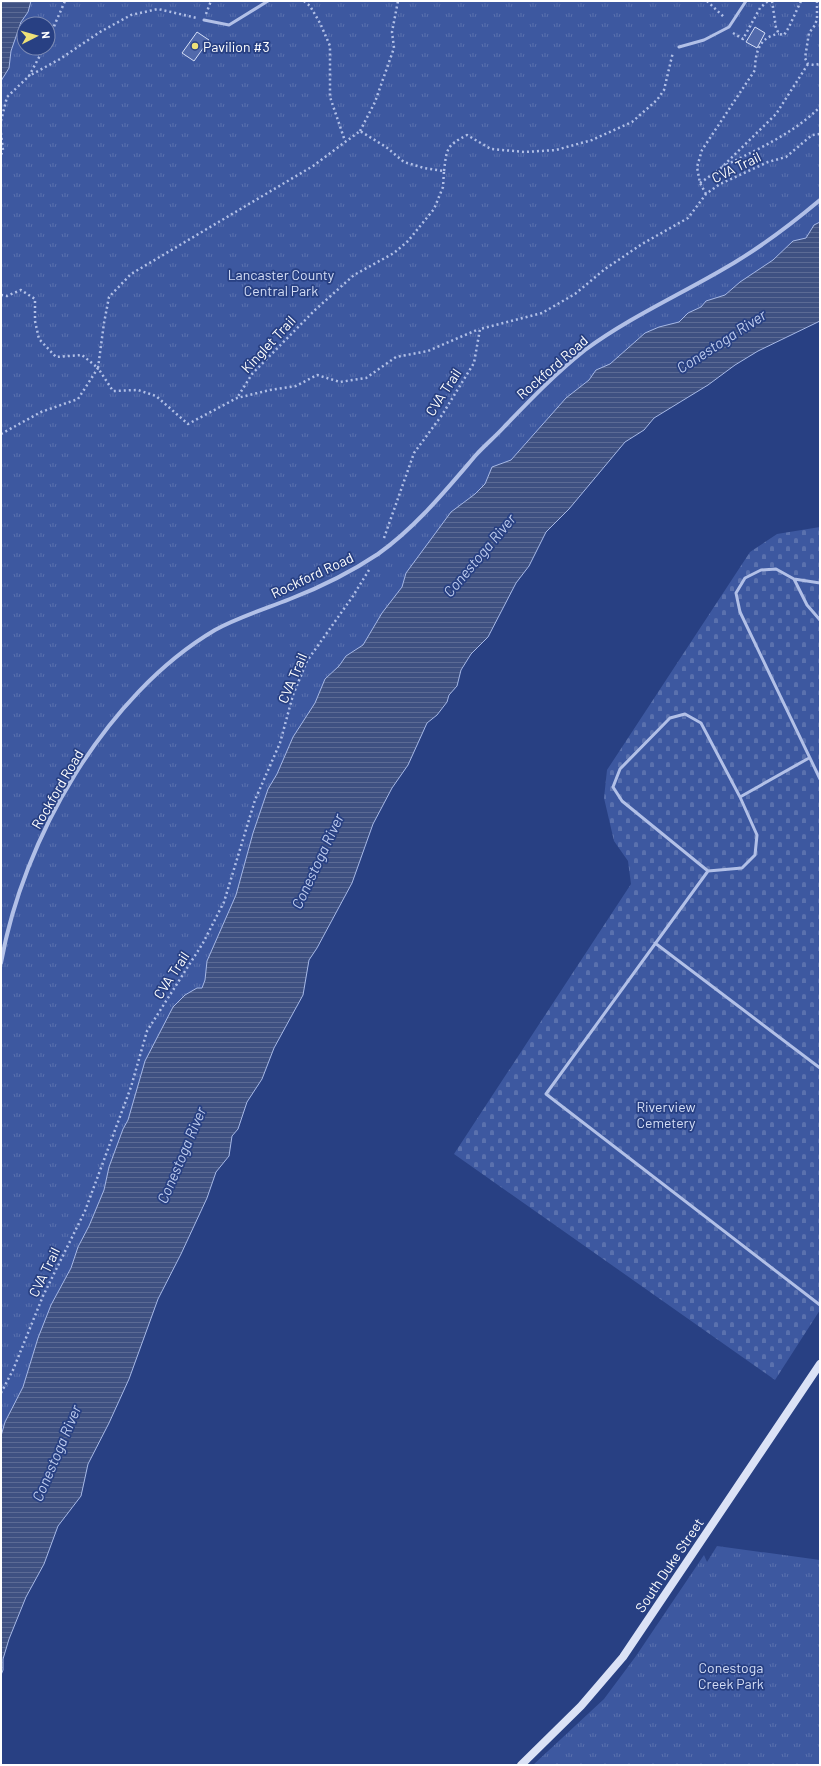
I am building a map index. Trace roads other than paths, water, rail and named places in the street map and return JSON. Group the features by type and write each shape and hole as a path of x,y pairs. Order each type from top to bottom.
{"main road":[{"name":"South Duke Street","path":"521,1765 581,1706 623,1658 820,1364"}],"street":[{"name":"Rockford Road","path":"1,963 11,918 39,844 72,780 104,732 123,708 167,664 186,649 217,629 337,578 379,553 409,529 429,509 480,451 535,394 584,351 620,326 751,252 820,200"}],"lane":[{"path":"204,20 229,25 268,1"},
{"path":"679,47 704,40 729,26 746,1"},
{"path":"820,583 794,579 776,569 761,570 745,578 736,592 740,612 820,779"},
{"path":"794,579 806,605 820,620"},
{"path":"685,714 701,723 740,797 757,835 755,855 742,868 708,871 622,801 613,787 620,769 670,718 685,714"},
{"path":"740,797 810,758"},
{"path":"708,871 546,1094 820,1305"},
{"path":"656,943 820,1068"}],"water":[{"path":"1,1 31,1 25,16 16,16 16,36 11,51 9,68 1,81"},
{"name":"Conestoga River","path":"820,222 820,321 758,351 735,365 708,385 654,418 644,430 625,442 569,509 546,532 529,566 516,583 488,637 471,654 461,670 457,686 449,695 447,702 437,715 427,723 408,765 392,788 373,824 352,883 309,960 303,995 274,1048 262,1079 247,1102 238,1129 232,1136 229,1156 216,1172 207,1198 158,1299 129,1379 88,1464 81,1496 58,1526 44,1564 26,1597 9,1639 3,1659 3,1670 1,1675 1,1436 5,1422 23,1387 38,1338 51,1305 71,1268 78,1247 89,1226 104,1190 109,1167 123,1129 128,1120 145,1061 173,1007 185,995 197,988 202,988 205,980 207,961 236,895 253,833 268,789 277,774 293,737 315,703 325,679 339,666 346,656 363,645 382,613 402,587 406,573 451,512 475,494 485,484 492,467 511,460 566,398 589,380 596,370 610,364 645,333 659,327 679,322 688,313 701,307 706,301 725,295 740,282 773,260 793,241 806,238 814,225"}],"place":[{"name":"Pavilion #3","path":"195,46"}],"park label":[{"name":"Lancaster County Central Park","path":"281,282"},
{"name":"Riverview Cemetery","path":"666,1114"},
{"name":"Conestoga Creek Park","path":"731,1676"}]}
